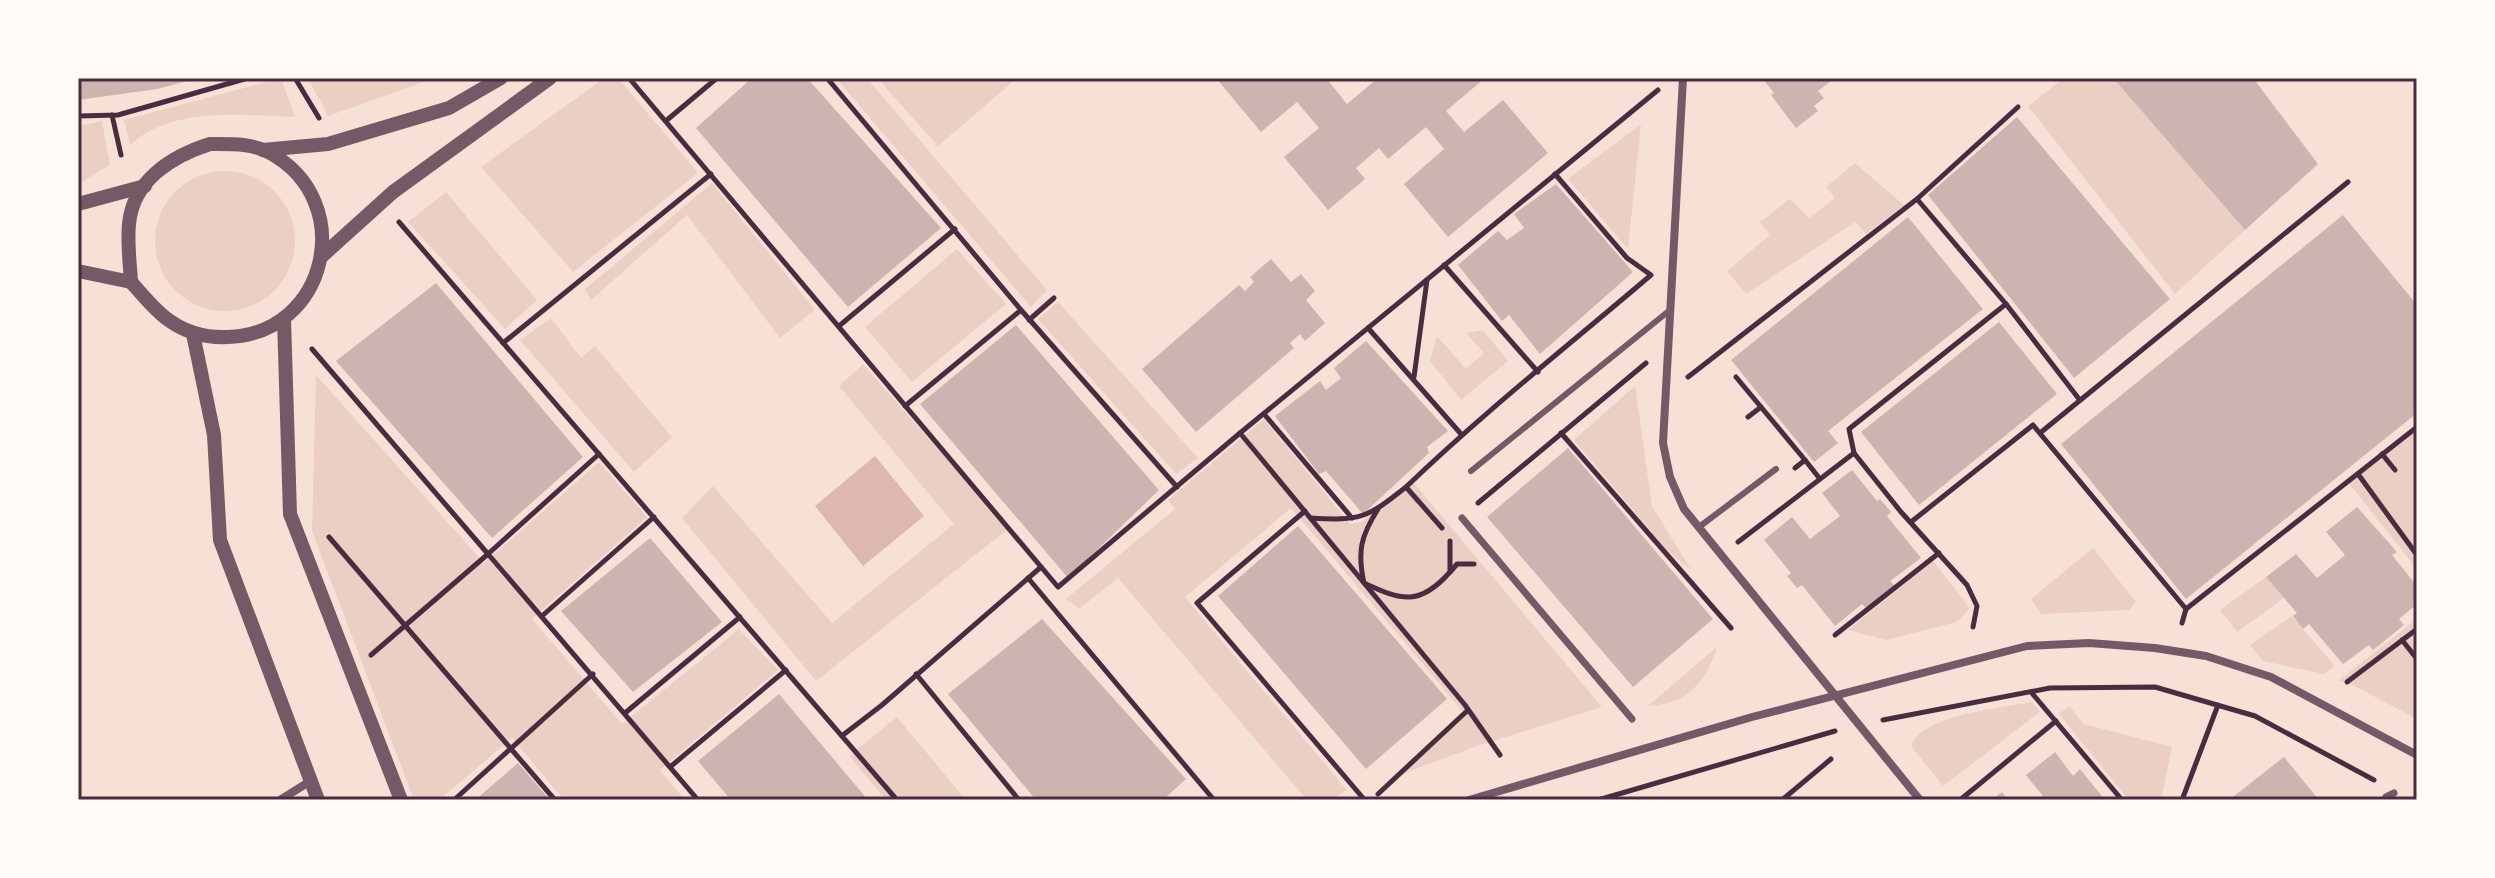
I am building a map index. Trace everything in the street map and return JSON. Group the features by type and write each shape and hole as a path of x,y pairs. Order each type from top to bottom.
{"street":[{"path":"260,150 328,144 449,108 501,78"},
{"path":"321,257 393,192 550,78"},
{"path":"1683,78 1663,443 1670,477 1684,509 1920,800"},
{"path":"78,271 131,282 169,321 193,334 216,338 240,337 263,331 284,319 302,302 314,280 321,257 322,226 312,195 293,170 269,152 240,144 210,144 182,153 157,170 139,195 128,223 131,282"},
{"path":"78,204 145,186"},
{"path":"284,319 290,514 401,800"},
{"path":"193,334 214,435 220,540 318,800"},
{"path":"1462,518 1632,719"},
{"path":"1469,800 1752,717 2027,646 2089,643 2206,656 2271,677 2417,755"},
{"path":"280,800 312,780"},
{"path":"2386,797 2394,793"}],"lane":[{"path":"1471,471 1670,310"},
{"path":"1699,527 1776,469"}],"path":[{"path":"78,116 112,115 248,78"},
{"path":"295,78 319,118"},
{"path":"629,78 1058,587 1240,433 1660,89"},
{"path":"667,120 717,78"},
{"path":"827,78 1029,320 1177,487"},
{"path":"1676,386 1917,199 2018,107"},
{"path":"112,115 121,155"},
{"path":"503,343 711,174"},
{"path":"1311,518 1362,517 1378,509 1406,487 1461,434 1651,275 1627,258 1555,174"},
{"path":"2040,433 2348,182"},
{"path":"1917,199 2006,304 2079,399"},
{"path":"399,222 897,800"},
{"path":"839,326 955,229"},
{"path":"1444,265 1538,372"},
{"path":"1414,378 1427,280"},
{"path":"1029,320 1054,298"},
{"path":"1973,627 1977,606 1967,585 1854,453 1849,429 2006,304"},
{"path":"905,406 1021,310"},
{"path":"1368,328 1461,434"},
{"path":"309,346 698,800"},
{"path":"1445,532 1647,363"},
{"path":"1736,377 1761,407 1748,417"},
{"path":"1264,414 1352,518"},
{"path":"1911,522 2033,425 2186,609"},
{"path":"2182,623 2186,609 2417,427"},
{"path":"1240,433 1468,710 1500,755"},
{"path":"1561,433 1731,628"},
{"path":"1738,542 1854,453"},
{"path":"367,659 599,454"},
{"path":"2382,454 2395,470"},
{"path":"1805,460 1820,479"},
{"path":"2358,474 2417,555"},
{"path":"1364,583 1393,597 1412,598 1435,589 1450,572 1450,539 1406,487"},
{"path":"1364,583 1359,562 1364,532 1378,509"},
{"path":"1305,511 1197,603 1363,798"},
{"path":"542,616 654,517"},
{"path":"324,531 555,800"},
{"path":"1835,635 1939,553"},
{"path":"843,735 1041,567"},
{"path":"1028,578 1214,800"},
{"path":"625,713 740,617"},
{"path":"2347,682 2417,629"},
{"path":"2402,640 2417,659"},
{"path":"670,767 786,670"},
{"path":"916,673 1019,800"},
{"path":"454,800 593,674"},
{"path":"1598,800 1859,725 2050,688 2155,687 2255,716 2347,764 2394,793"},
{"path":"2031,692 2122,800"},
{"path":"2182,800 2218,705"},
{"path":"1378,794 1468,710"},
{"path":"1960,800 2056,721"},
{"path":"1782,800 1831,759"}],"shaded area":[{"path":"281,78 295,117 231,115 187,118 147,133 130,145 124,120"},
{"path":"308,78 435,78 328,116"},
{"path":"604,78 618,78 698,173 573,272 481,167"},
{"path":"836,78 867,78 1047,290 1031,307"},
{"path":"877,78 1017,78 938,146"},
{"path":"2064,78 2113,78 2245,230 2175,294 2028,106"},
{"path":"102,121 110,165 78,184 78,126"},
{"path":"1641,124 1628,249 1568,179"},
{"path":"1855,163 1904,205 1866,234 1855,222 1746,294 1727,271 1770,235 1760,222 1790,199 1809,218 1835,198 1826,187"},
{"path":"225,171 252,176 275,191 290,214 295,241 290,268 275,291 252,306 225,311 198,306 175,291 160,268 155,241 160,214 175,191 198,176"},
{"path":"712,183 815,310 780,338 687,215 591,300 585,289"},
{"path":"446,192 537,300 505,329 408,222"},
{"path":"957,249 1006,304 912,382 865,327"},
{"path":"1058,302 1198,458 1176,474 1038,319"},
{"path":"551,318 581,358 595,346 672,437 634,472 520,340"},
{"path":"1483,330 1508,361 1461,400 1430,361 1437,336 1466,369 1484,353 1466,333"},
{"path":"863,364 1008,529 816,681 682,518 713,486 832,623 954,524 839,386"},
{"path":"316,375 484,563 599,462 647,517 532,619 622,724 739,629 778,670 660,770 685,800 564,800 512,738 439,800 414,800 312,531"},
{"path":"1635,386 1652,506 1691,570 1666,549 1574,440"},
{"path":"1264,419 1350,524 1361,522 1413,482 1602,707 1477,746 1405,773 1466,715 1291,508 1185,597 1347,790 1330,800 1307,800 1118,578 1079,609 1066,599 1175,509 1168,500"},
{"path":"2417,427 2417,569 2348,482"},
{"path":"875,456 924,516 863,566 815,506"},
{"path":"2093,548 2136,602 2129,610 2041,614 2031,599"},
{"path":"1933,561 1969,609 1957,622 1886,640 1848,630"},
{"path":"2266,577 2284,598 2237,632 2220,610"},
{"path":"2292,616 2335,666 2324,674 2263,661 2250,645"},
{"path":"2417,619 2417,719 2347,682 2338,681"},
{"path":"1717,647 1707,671 1693,689 1674,701 1648,706"},
{"path":"2032,702 2040,712 1943,786 1911,746 1918,735 1946,720"},
{"path":"2069,706 2084,724 2172,747 2161,800 2129,800 2059,714"},
{"path":"897,717 966,800 886,800 849,756"}],"building":[{"path":"78,78 195,79 157,89 78,100"},
{"path":"752,78 807,78 941,228 848,307 696,128"},
{"path":"1216,78 1326,78 1347,104 1378,78 1485,78 1446,111 1464,132 1503,100 1548,153 1448,237 1404,184 1444,149 1426,127 1388,159 1379,148 1356,168 1365,179 1328,210 1284,157 1319,128 1297,102 1261,132"},
{"path":"1762,78 1835,78 1818,91 1824,98 1814,106 1818,111 1796,128"},
{"path":"2113,78 2253,78 2318,164 2245,230"},
{"path":"2017,117 2170,299 2074,378 1928,195"},
{"path":"1556,184 1633,272 1540,354 1509,315 1502,321 1458,265 1498,231 1507,240 1524,228 1514,214"},
{"path":"2343,215 2417,305 2417,413 2186,599 2061,444"},
{"path":"1908,217 1983,309 1828,431 1838,443 1814,462 1731,360"},
{"path":"1271,259 1291,282 1301,274 1315,291 1306,300 1325,323 1305,341 1300,334 1290,343 1294,348 1196,432 1142,369 1239,285 1245,291 1254,282 1250,277"},
{"path":"436,283 583,457 492,538 336,361"},
{"path":"1999,322 2057,394 1919,505 1861,432"},
{"path":"1016,325 1159,490 1068,578 920,404"},
{"path":"1366,341 1448,431 1427,447 1429,453 1363,514 1326,471 1319,474 1275,416 1320,381 1326,390 1341,378 1334,368"},
{"path":"1568,448 1713,619 1633,687 1487,517"},
{"path":"1852,470 1877,501 1880,499 1891,512 1887,516 1921,558 1890,581 1895,586 1867,609 1862,604 1835,626 1802,585 1797,588 1787,576 1791,573 1764,540 1792,517 1810,539 1840,516 1822,493"},
{"path":"2357,507 2397,552 2392,555 2417,586 2417,604 2399,619 2404,625 2373,650 2369,645 2343,664 2309,624 2303,629 2293,616 2297,613 2266,577 2296,554 2317,578 2345,555 2326,532"},
{"path":"1298,526 1447,699 1366,769 1218,596"},
{"path":"650,538 722,622 633,692 561,611"},
{"path":"1042,619 1186,779 1163,800 1036,800 948,694"},
{"path":"779,694 868,800 731,800 698,761"},
{"path":"2055,752 2073,776 2080,769 2105,800 2038,800 2043,796 2026,775"},
{"path":"2284,757 2319,800 2229,800"},
{"path":"518,763 550,800 475,800"},
{"path":"2002,792 2008,800 1992,800"}]}
